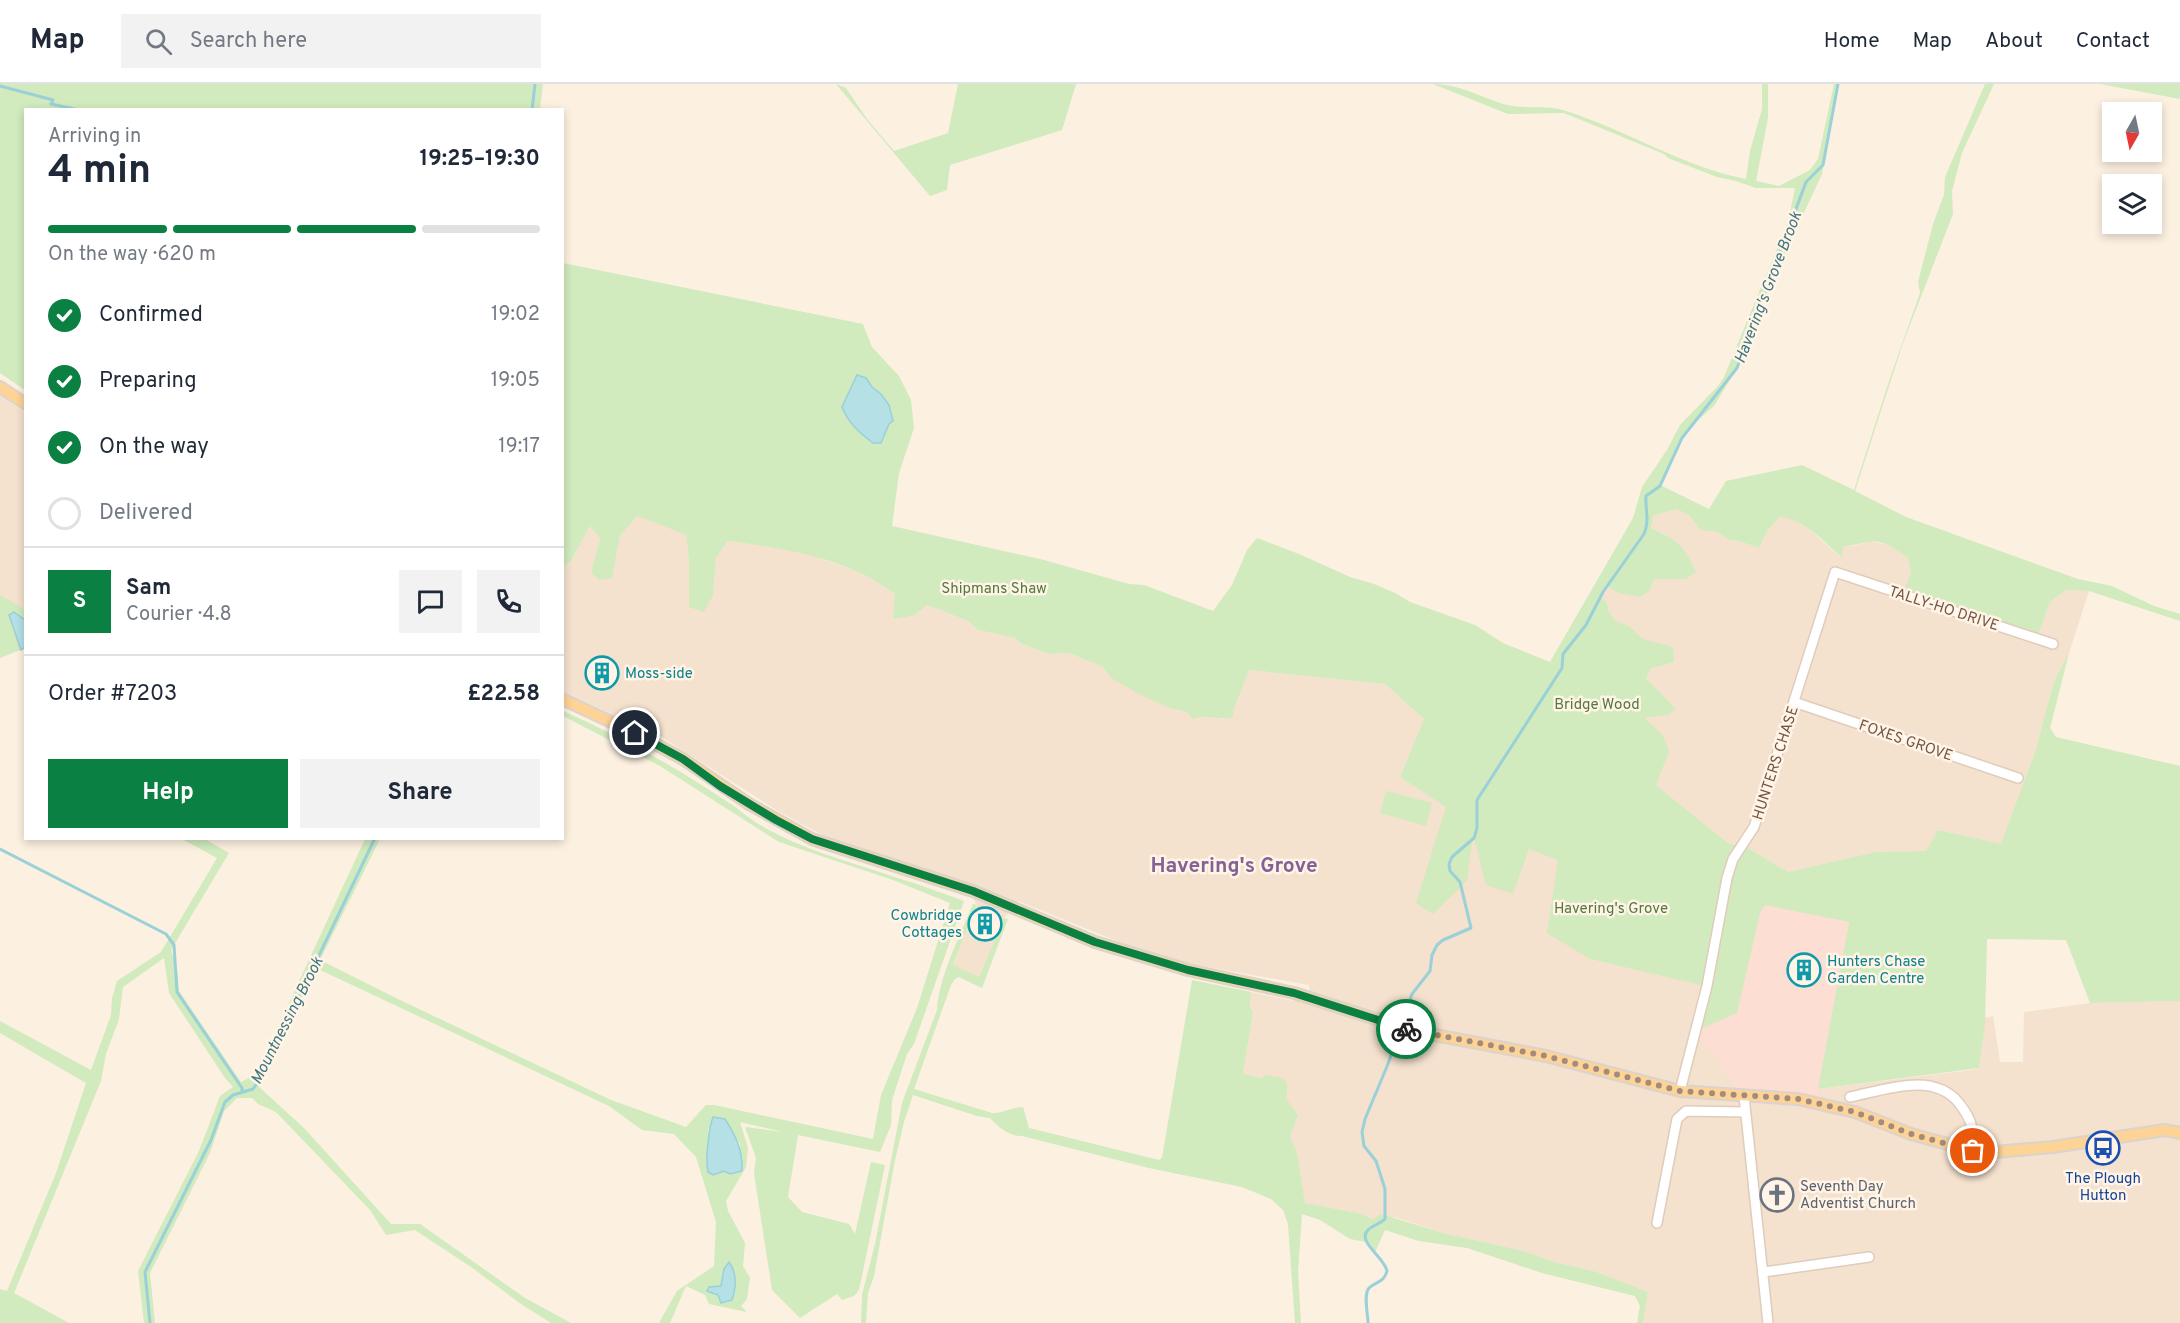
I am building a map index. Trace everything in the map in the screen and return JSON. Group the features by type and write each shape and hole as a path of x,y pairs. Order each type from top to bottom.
{"main road":[{"path":"0,387 24,403"},
{"path":"564,700 635,733 683,759 749,804 812,839 973,891 1095,942 1188,970 1294,993 1413,1031 1546,1056 1680,1091 1798,1099 1855,1112 1911,1134 1973,1151 1995,1152 2053,1148 2166,1130 2180,1133"}],"street":[{"name":"TALLY-HO DRIVE","path":"1835,572 2053,644"},
{"name":"HUNTERS CHASE","path":"1680,1091 1707,986 1727,878 1733,859 1754,827 1835,572"},
{"name":"FOXES GROVE","path":"1794,702 2018,778"},
{"path":"1850,1096 1912,1085 1928,1085 1946,1091 1968,1114 1972,1127 1973,1151"},
{"path":"1744,1096 1768,1323"},
{"path":"1657,1223 1677,1119 1686,1111 1745,1112"},
{"path":"1764,1272 1869,1257"}],"shaded area":[{"path":"0,395 24,411 24,610 0,596"},
{"path":"1676,509 1689,515 1701,530 1717,532 1729,540 1759,548 1767,531 1780,517 1792,518 1809,529 1840,557 1844,546 1854,546 1871,541 1892,546 1908,557 1911,572 1904,594 2037,638 2050,602 2066,590 2089,591 2069,653 2054,681 2035,752 2001,845 1939,830 1926,851 1875,852 1788,872 1743,845 1729,844 1656,785 1662,734 1643,718 1668,715 1676,709 1646,678 1651,668 1643,639 1630,628 1615,620 1609,612 1607,603 1600,597 1607,587 1619,593 1649,591 1654,579 1685,579 1665,534 1651,528 1653,516"},
{"path":"637,516 686,535 689,561 713,595 716,558 726,541 771,546 814,556 856,571 896,594 893,619 913,616 926,605 968,621 978,630 1015,638 1020,643 1049,654 1069,653 1103,667 1111,678 1169,708 1198,717 1212,716 1222,719 1233,717 1233,711 1249,670 1385,684 1424,719 1400,777 1447,807 1474,833 1512,894 1529,848 1559,860 1590,959 1707,986 1695,1032 1817,1103 1818,1089 1979,1068 1985,1018 1993,1016 2000,1062 2023,1062 2024,1012 2090,1003 2180,1001 2180,1323 1643,1323 1648,1292 1594,1271 1554,1262 1524,1251 1443,1233 1395,1217 1373,1219 1358,1213 1305,1203 1297,1152 1290,1136 1298,1115 1286,1098 1288,1090 1262,1078 1243,1074 1253,1012 1250,1007 1251,992 1293,1001 1310,999 1309,985 1196,965 1149,954 1018,901 1004,918 979,977 953,966 977,906 965,881 849,846 824,836 778,811 662,737 564,692 564,566 571,561 590,526 600,537 591,573 612,578 620,536"},
{"path":"1765,904 1849,922 1817,1103 1744,1096 1694,1032"}],"green space":[{"path":"0,84 543,84 540,108 24,108 24,389 0,373"},
{"path":"836,84 846,88 867,119 894,151 948,133 958,84 1076,84 1062,130 950,165 947,190 930,196"},
{"path":"1433,84 1460,88 1511,106 1566,111 1700,166 1746,179 1750,151 1762,109 1762,84 1768,84 1768,118 1756,181 1779,186 1810,170 1818,159 1834,84 1838,84 1822,174 1782,260 1774,270 1737,368 1714,406 1682,437 1660,485 1709,509 1726,481 1802,465 1854,490 1891,375 1920,293 1918,282 1933,224 1944,195 1945,177 1985,84 1994,84 1962,153 1952,191 1953,214 1903,343 1855,491 1906,517 2078,579 2112,586 2154,606 2180,614 2180,621 2089,591 2066,590 2050,602 2037,638 1903,594 1911,572 1908,558 1884,543 1873,541 1844,546 1841,557 1805,526 1780,517 1767,531 1759,548 1729,540 1717,532 1701,530 1689,515 1676,509 1653,516 1651,528 1679,545 1696,572 1685,579 1654,579 1649,591 1640,597 1619,593 1607,587 1601,598 1607,603 1609,612 1615,620 1630,627 1643,639 1673,647 1674,662 1651,668 1646,678 1676,709 1668,715 1644,718 1662,734 1669,751 1656,785 1729,844 1743,845 1788,872 1875,852 1926,851 1938,830 2001,844 2035,752 2054,681 2069,653 2050,728 2056,737 2180,766 2180,1001 2090,1003 2066,940 1987,939 1985,1024 1979,1068 1818,1089 1849,922 1765,905 1760,913 1737,1013 1694,1032 1705,986 1590,959 1547,933 1558,860 1529,849 1513,894 1486,885 1473,834 1467,881 1433,914 1416,903 1446,807 1400,777 1424,719 1385,684 1249,670 1233,711 1233,717 1193,719 1187,712 1169,708 1111,678 1103,667 1069,653 1049,654 1020,643 1015,638 978,630 968,621 927,605 913,616 893,619 895,594 857,572 836,563 793,551 727,541 716,558 713,595 704,612 689,607 689,561 686,535 637,516 620,536 612,578 600,580 591,573 600,538 590,526 571,561 564,567 564,263 863,324 872,347 899,376 911,400 914,428 899,473 892,526 1044,560 1129,584 1144,585 1213,611 1232,585 1247,550 1257,538 1350,577 1374,584 1410,602 1475,625 1503,643 1550,662 1633,518 1642,487 1667,450 1680,425 1724,377 1788,222 1795,188 1756,188 1717,177 1564,113 1508,114"},
{"path":"2100,84 2180,84 2180,99"},
{"path":"0,595 24,609 24,648 0,658"},
{"path":"564,711 646,752 777,834 830,856 964,901 914,1044 907,1054 892,1100 891,1125 880,1152 798,1135 788,1197 802,1212 849,1224 855,1234 871,1162 885,1165 859,1290 854,1296 842,1300 837,1294 800,1318 772,1290 754,1173 756,1158 745,1127 783,1132 740,1122 748,1148 746,1167 726,1201 728,1211 745,1243 743,1266 750,1278 747,1299 741,1306 747,1312 709,1304 705,1295 686,1286 670,1323 659,1323 677,1291 714,1266 716,1222 696,1157 674,1134 642,1130 609,1106 316,968 259,1087 304,1128 391,1224 420,1224 525,1298 571,1323 551,1323 415,1230 386,1235 370,1210 276,1112 258,1104 252,1098 237,1098 224,1111 210,1153 150,1273 155,1323 144,1323 138,1271 199,1151 220,1096 233,1087 169,993 164,958 123,987 119,1019 106,1054 101,1081 14,1293 69,1323 0,1323 0,1289 7,1291 56,1173 86,1083 0,1033 0,1021 91,1070 111,1015 112,998 117,981 161,952 217,858 184,840 207,840 229,853 171,950 177,968 179,991 241,1082 256,1074 365,840 380,840 320,960 611,1100 686,1127 706,1105 714,1105 873,1139 881,1095 917,1008 950,903 893,880 779,842 660,766 564,717","holes":["725,1119 740,1144 743,1160 706,1163 710,1141 708,1129"]},
{"path":"1386,791 1432,803 1426,826 1380,813"},
{"path":"973,904 977,905 953,965 979,977 1004,918 1008,919 982,988 959,977 951,985 914,1089 992,1113 1023,1107 1029,1128 1159,1160 1162,1158 1192,980 1251,992 1250,1007 1253,1012 1243,1074 1262,1078 1266,1075 1277,1077 1287,1082 1286,1098 1298,1115 1290,1136 1297,1152 1305,1203 1358,1213 1373,1219 1381,1214 1443,1233 1524,1251 1554,1262 1594,1271 1648,1292 1643,1323 1637,1323 1640,1306 1635,1296 1542,1273 1467,1248 1419,1241 1385,1230 1375,1252 1366,1242 1350,1239 1320,1220 1302,1214 1298,1271 1301,1323 1295,1323 1288,1224 1283,1210 1271,1199 1242,1187 1149,1168 1013,1135 990,1118 977,1116 913,1095 895,1160 874,1276 868,1293 866,1323 861,1323 862,1295 875,1244 902,1103 937,1010 946,970"}],"water":[{"path":"857,375 866,378 889,405 893,421 889,424 881,443 873,443 859,431 851,423 842,407"},
{"path":"14,612 24,619 24,648 21,650 9,615"},
{"path":"713,1117 725,1119 732,1131 740,1150 742,1171 730,1174 724,1171 713,1175 708,1172 708,1144"},
{"path":"729,1262 735,1276 734,1291 732,1300 721,1303 718,1295 707,1291 709,1287 721,1286 724,1269"}],"waterway":[{"path":"532,108 535,84"},
{"name":"Havering's Grove Brook","path":"1402,1022 1412,994 1430,971 1432,955 1437,945 1471,928 1460,882 1450,871 1449,864 1452,857 1474,838 1477,828 1477,800 1562,668 1563,654 1586,625 1603,592 1644,534 1647,520 1646,496 1660,486 1682,438 1737,368 1806,182 1823,165 1838,84"},
{"path":"0,86 53,100 51,104 70,108"},
{"name":"Mountnessing Brook","path":"150,1323 145,1272 211,1140 225,1102 233,1095 253,1089 260,1079 374,840"},
{"path":"0,849 166,934 174,945 177,992 242,1088 242,1092"},
{"name":"Havering's Grove Brook","path":"1368,1323 1367,1291 1384,1278 1387,1271 1368,1244 1365,1234 1385,1219 1385,1189 1376,1161 1364,1146 1362,1132 1399,1032"}],"way so far":[{"path":"1406,1029 1546,1056 1680,1091 1798,1099 1855,1112 1911,1134 1973,1151"}],"place":[{"name":"Moss-side","path":"602,673"},
{"name":"Cowbridge Cottages","path":"985,924"},
{"name":"Hunters Chase Garden Centre","path":"1804,970"},
{"name":"The Plough Hutton","path":"2103,1148"},
{"name":"Seventh Day Adventist Church","path":"1777,1195"}],"district":[{"name":"Havering's Grove","path":"1234,865"}],"route":[{"path":"635,733 683,759 720,786 812,839 973,891 1095,942 1188,970 1294,993 1406,1029"}],"park label":[{"name":"Shipmans Shaw","path":"994,588"},
{"name":"Bridge Wood","path":"1597,704"}]}
